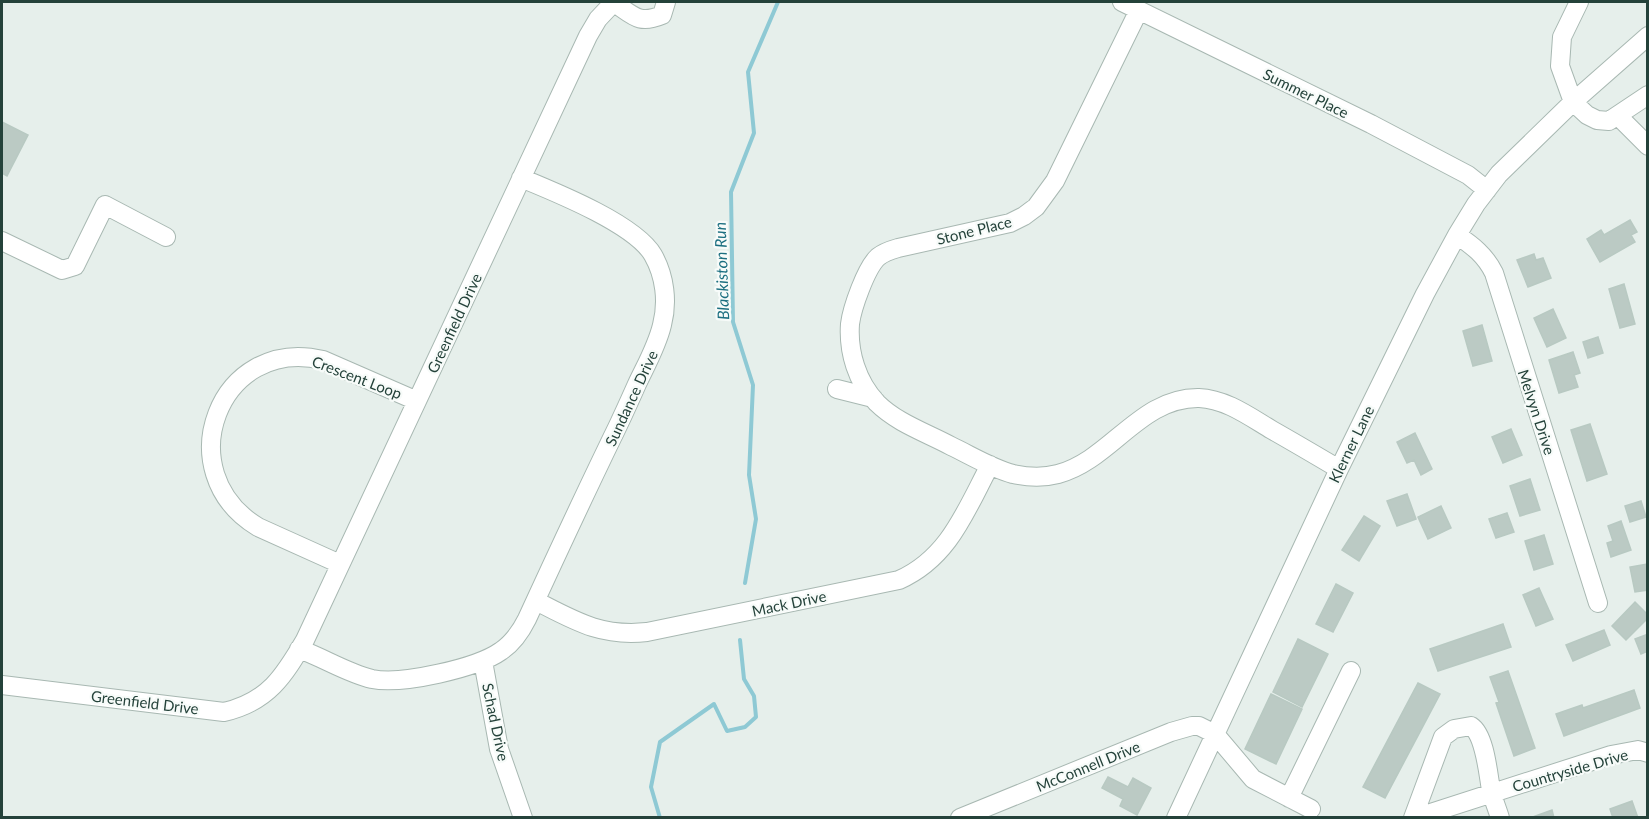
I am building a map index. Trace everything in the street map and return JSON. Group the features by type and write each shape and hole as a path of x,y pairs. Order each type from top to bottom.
{"street":[{"path":"614,2 641,20 651,20 662,15 666,2"},
{"name":"Greenfield Drive","path":"2,685 224,712 239,708 265,694 287,670 340,564 588,36 614,2"},
{"name":"Summer Place","path":"1122,2 1371,124 1468,175 1487,190"},
{"path":"1579,2 1562,37 1560,66 1573,102 1587,115 1597,120 1609,121 1647,95"},
{"name":"Stone Place","path":"1139,10 1055,181 1036,207 1010,223 898,248 877,258 860,290 851,319 849,334 857,372 873,398 902,421 1012,474 1041,477 1063,473 1084,464 1152,412 1184,399 1200,398 1229,405 1339,469"},
{"name":"Klerner Lane","path":"1176,818 1339,469 1425,294 1457,235 1499,174 1573,102 1647,36"},
{"path":"1618,116 1647,146"},
{"name":"Sundance Drive","path":"483,661 503,650 521,631 652,355 662,327 665,299 660,269 644,243 621,225 521,178"},
{"path":"2,241 62,270 75,266 105,205 166,237"},
{"name":"Melvyn Drive","path":"1457,235 1479,250 1494,273 1598,603"},
{"name":"Crescent Loop","path":"340,564 258,527 246,520 227,500 220,489 212,463 212,436 218,409 233,387 255,369 267,363 295,357 323,360 417,401"},
{"name":"Stone Place","path":"837,389 873,398"},
{"name":"Mack Drive","path":"536,601 599,631 630,634 884,584 912,574 935,557 964,515 990,465"},
{"path":"299,649 363,676 386,680 441,672 483,661"},
{"name":"Schad Drive","path":"483,661 499,749 523,818"},
{"path":"1289,798 1351,671"},
{"name":"McConnell Drive","path":"960,818 1184,728 1199,726 1215,734"},
{"name":"Countryside Drive","path":"1414,818 1443,737 1454,729 1471,726 1477,730 1484,750 1492,793 1500,818"},
{"path":"1215,734 1252,779 1311,809"},
{"name":"Countryside Drive","path":"1414,818 1611,755 1638,750 1647,753"}],"building":[{"path":"2,122 28,135 7,176 2,173"},
{"path":"1630,220 1637,232 1631,235 1635,242 1600,262 1587,239 1601,230 1604,235"},
{"path":"1534,254 1536,260 1543,258 1551,278 1528,287 1517,260"},
{"path":"1624,284 1635,324 1620,328 1609,289"},
{"path":"1553,309 1566,338 1547,347 1534,318"},
{"path":"1482,325 1492,361 1473,366 1463,331"},
{"path":"1598,337 1603,353 1588,358 1583,342"},
{"path":"1573,352 1580,373 1574,375 1578,387 1559,393 1549,360"},
{"path":"1590,424 1607,474 1587,481 1571,430"},
{"path":"1511,429 1522,455 1503,463 1492,437"},
{"path":"1415,433 1432,469 1421,475 1414,460 1407,463 1397,442"},
{"path":"1530,479 1540,510 1520,516 1510,486"},
{"path":"1407,494 1416,519 1397,526 1387,501"},
{"path":"1641,501 1646,517 1630,522 1625,506"},
{"path":"1441,506 1451,528 1428,539 1418,517"},
{"path":"1507,513 1514,532 1496,538 1489,519"},
{"path":"1364,516 1380,526 1359,561 1342,550"},
{"path":"1621,521 1631,550 1611,557 1607,543 1613,541 1608,526"},
{"path":"1544,535 1553,564 1534,570 1525,541"},
{"path":"1648,564 1648,590 1635,592 1630,567"},
{"path":"1336,584 1353,593 1333,632 1316,624"},
{"path":"1539,588 1553,619 1536,626 1523,595"},
{"path":"1635,602 1648,615 1648,618 1626,640 1612,626"},
{"path":"1503,624 1511,647 1438,671 1430,649"},
{"path":"1604,630 1610,645 1573,661 1566,645"},
{"path":"1648,634 1648,651 1641,654 1635,639"},
{"path":"1298,639 1328,654 1302,707 1273,692"},
{"path":"1508,671 1535,748 1514,756 1496,703 1499,702 1490,677"},
{"path":"1418,683 1440,694 1385,798 1363,787"},
{"path":"1634,690 1640,708 1564,736 1556,714 1582,705 1583,708"},
{"path":"1271,694 1302,709 1276,764 1245,749"},
{"path":"1108,777 1128,787 1133,778 1151,788 1137,815 1120,806 1123,799 1102,788"},
{"path":"1632,801 1638,818 1613,818 1610,809"},
{"path":"1552,810 1554,818 1530,818"}],"waterway":[{"name":"Blackiston Run","path":"745,583 756,519 749,475 753,385 733,322 731,192 754,133 748,72 778,2"},
{"name":"Blackiston Run","path":"660,818 651,787 660,742 714,704 727,731 745,727 756,717 754,696 744,679 740,640"}]}
